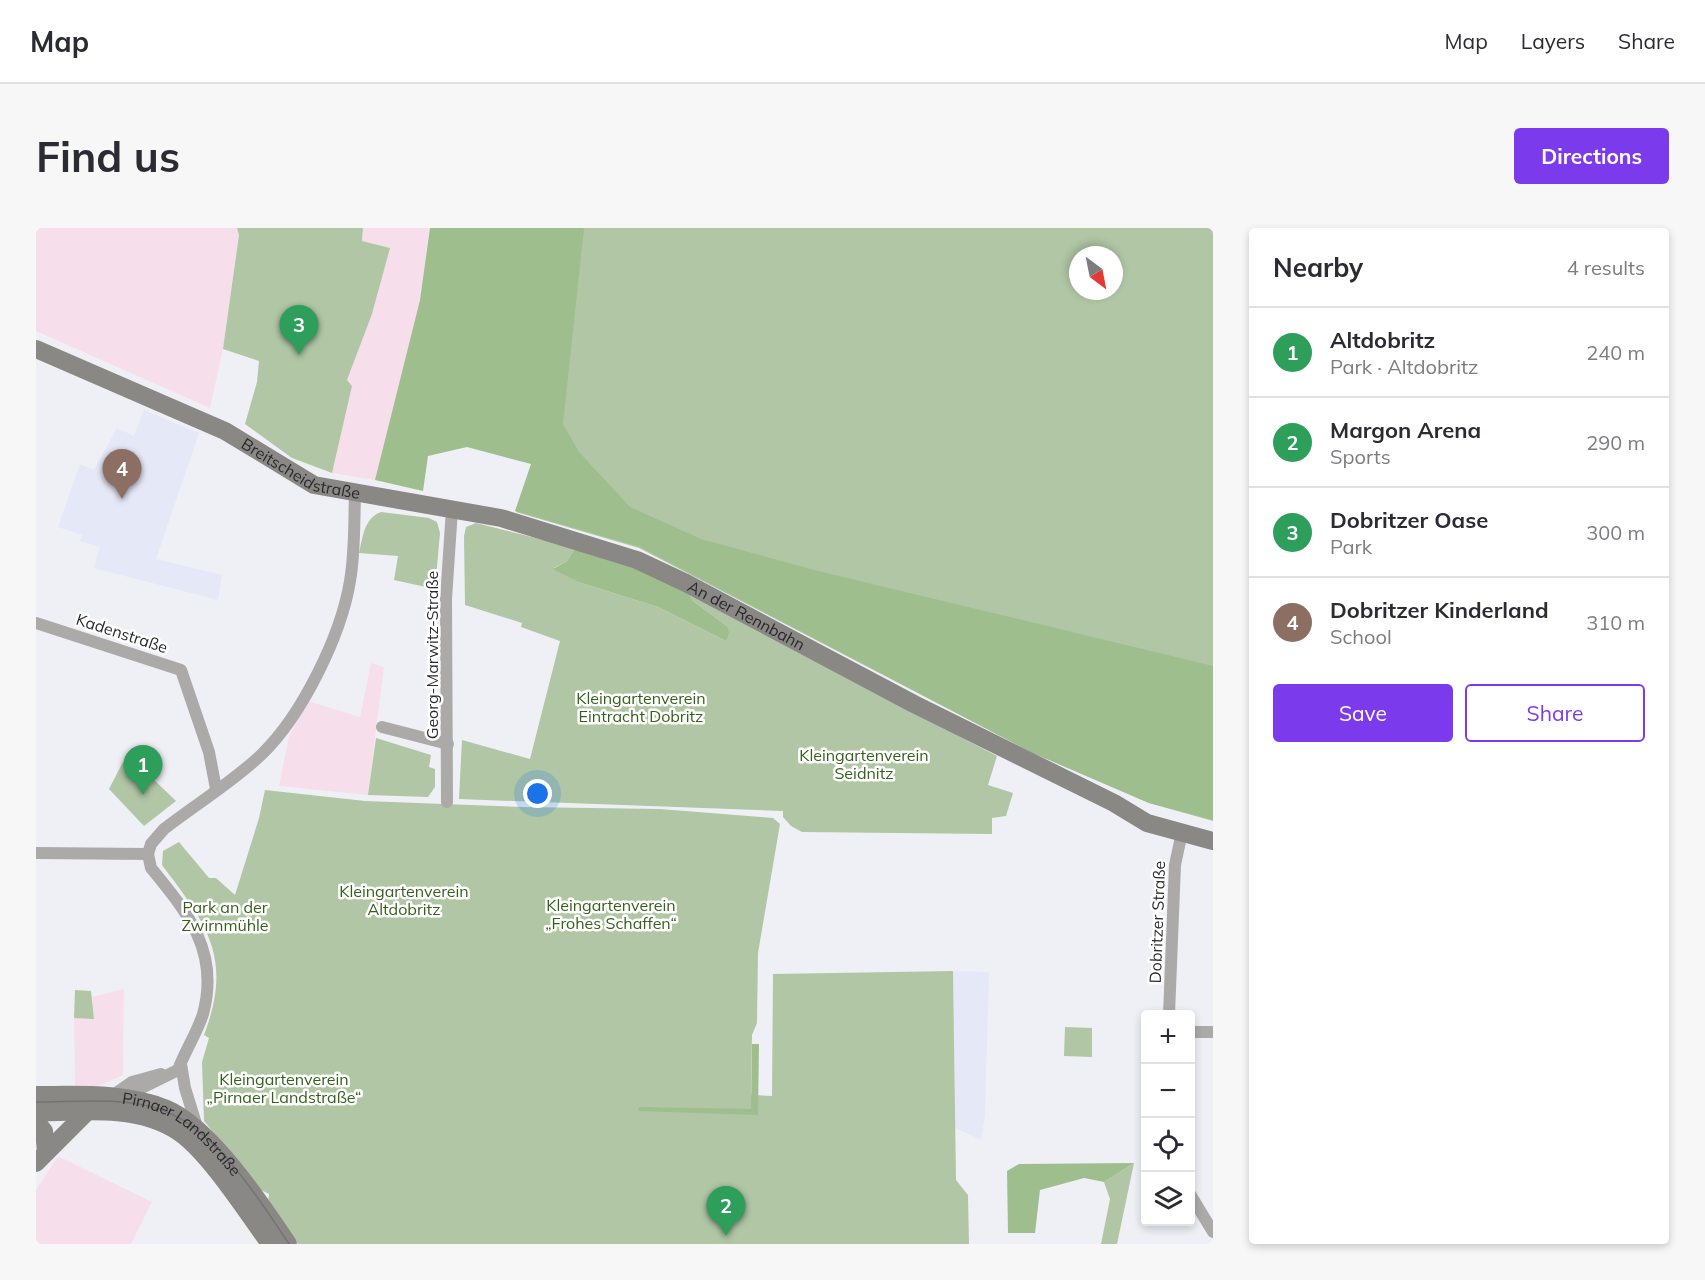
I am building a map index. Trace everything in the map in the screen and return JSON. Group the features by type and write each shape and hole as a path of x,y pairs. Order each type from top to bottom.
{"main road":[{"name":"Breitscheidstraße","path":"36,349 225,431 314,485 355,494"},
{"name":"An der Rennbahn","path":"355,494 501,518 637,560 686,583 924,709 1114,803 1147,823 1213,841"},
{"name":"Pirnaer Landstraße","path":"36,1095 140,1116 181,1133 196,1146 270,1244"},
{"name":"Pirnaer Landstraße","path":"36,1113 87,1104 112,1096 165,1108 182,1117 198,1131 251,1192 288,1244"},
{"path":"41,1158 87,1104"},
{"path":"36,1121 44,1131 41,1158"}],"street":[{"name":"Breitscheidstraße","path":"147,854 151,844 164,829 255,759 280,734 330,647 350,581 355,494"},
{"name":"Georg-Marwitz-Straße","path":"447,802 446,599 452,509"},
{"name":"Kadenstraße","path":"36,623 181,670 209,752 216,789"},
{"path":"382,727 448,744"},
{"name":"Dobritzer Straße","path":"1169,1010 1176,830"},
{"path":"36,853 147,854 151,868 202,940 208,966 207,990 202,1015 181,1064 184,1088 198,1131"},
{"path":"1195,1032 1213,1032"},
{"path":"112,1096 132,1082 169,1071 181,1064"},
{"path":"1195,1201 1213,1231"}],"shaded area":[{"path":"36,228 237,228 239,235 223,349 210,408 36,331"},
{"path":"363,228 430,228 420,300 375,480 332,473 352,386 347,380 372,314 389,248 362,241"},
{"path":"144,410 199,433 156,559 222,575 218,600 94,568 100,547 80,541 82,535 58,527 80,464 94,470 117,428 134,436"},
{"path":"371,663 384,667 368,795 279,786 289,736 308,701 360,717"},
{"path":"953,971 989,972 985,1115 981,1140 955,1128"},
{"path":"124,989 123,1075 96,1087 75,1088 74,1018 94,1018 92,997"},
{"path":"58,1156 152,1202 131,1244 36,1244 36,1190"}],"green space":[{"path":"237,228 363,228 362,241 390,248 372,314 347,380 352,386 332,473 292,458 245,424 257,382 259,361 223,349 239,235"},
{"path":"430,228 584,228 563,424 579,452 630,507 701,539 818,571 1213,666 1213,820 1149,803 1033,753 640,547 515,511 531,464 467,447 428,456 423,491 375,480 420,300"},
{"path":"436,228 1213,228 1213,821 1149,803 1033,753 639,548 516,512 534,465"},
{"path":"381,512 429,518 437,522 440,533 435,589 394,580 398,556 359,553 368,523"},
{"path":"476,523 575,548 567,561 554,568 578,582 658,607 726,641 727,626 693,601 689,594 997,756 988,785 1013,793 1006,816 992,818 992,834 802,832 791,826 783,817 783,811 459,799 462,740 530,759 560,641 521,627 522,623 465,605 464,536 466,527"},
{"path":"575,548 637,569 689,594 693,601 727,626 729,633 726,641 658,607 578,582 553,569 567,561"},
{"path":"376,738 431,755 429,767 435,769 435,787 428,797 368,795"},
{"path":"123,762 150,776 176,801 144,826 109,789"},
{"path":"265,790 365,801 660,809 773,818 780,824 758,953 757,1023 752,1035 751,1095 772,1096 773,974 953,971 956,1180 968,1195 969,1244 298,1244 268,1203 269,1194 261,1190 204,1121 202,1062 209,1038 204,1035 216,985 216,963 203,925 162,865 163,851 179,842 209,878 216,878 235,895 259,818"},
{"path":"75,990 91,991 94,1019 74,1018"},
{"path":"1065,1027 1092,1028 1092,1057 1064,1056"},
{"path":"752,1044 759,1044 758,1115 638,1111 639,1107 751,1109"},
{"path":"1134,1163 1117,1244 1101,1244 1110,1199 1104,1182"},
{"path":"1134,1163 1104,1182 1084,1178 1040,1190 1035,1233 1008,1233 1007,1171 1019,1164"}],"tram line":[{"path":"36,1102 127,1102 156,1108 177,1117 196,1129 232,1164 289,1244"}],"place":[{"name":"Dobritzer Oase","path":"299,355"},
{"name":"Dobritzer Kinderland","path":"122,499"},
{"name":"Altdobritz","path":"143,795"},
{"name":"Margon Arena","path":"726,1236"}],"park label":[{"name":"Kleingartenverein Eintracht Dobritz","path":"641,707"},
{"name":"Kleingartenverein Seidnitz","path":"864,764"},
{"name":"Kleingartenverein Altdobritz","path":"404,900"},
{"name":"Kleingartenverein „Frohes Schaffen“","path":"611,914"},
{"name":"Park an der Zwirnmühle","path":"225,916"},
{"name":"Kleingartenverein „Pirnaer Landstraße“","path":"284,1088"}]}
